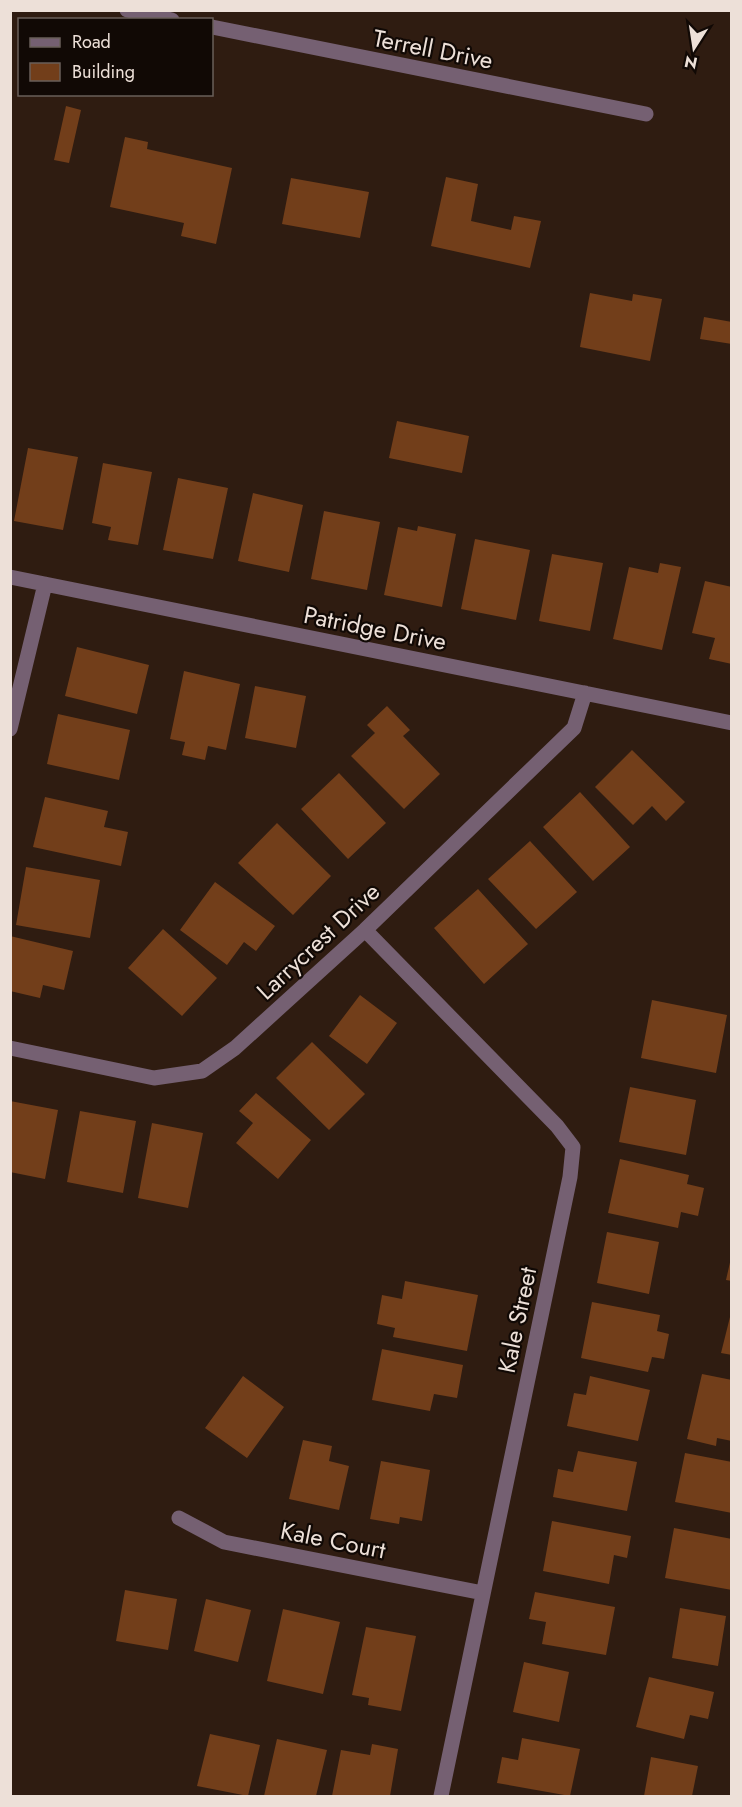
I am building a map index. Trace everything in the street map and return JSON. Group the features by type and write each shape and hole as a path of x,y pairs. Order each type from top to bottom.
{"street":[{"path":"127,10 163,18"},
{"name":"Terrell Drive","path":"213,27 645,114"},
{"name":"Patridge Drive","path":"10,577 732,723"},
{"path":"10,729 45,584"},
{"name":"Larrycrest Drive","path":"10,1048 154,1078 202,1071 234,1048 364,930 574,728 585,693"},
{"name":"Kale Street","path":"364,930 557,1126 573,1147 570,1177 441,1797"},
{"name":"Kale Court","path":"179,1518 224,1542 483,1593"}],"building":[{"path":"66,106 81,110 69,163 54,160"},
{"path":"125,137 148,142 147,149 232,168 216,244 181,236 184,223 110,207"},
{"path":"446,177 478,184 471,221 511,230 514,216 541,221 530,268 431,246"},
{"path":"291,178 369,192 360,238 282,224"},
{"path":"590,293 632,301 633,294 662,299 650,361 580,347"},
{"path":"704,317 732,322 732,344 700,339"},
{"path":"397,421 469,436 462,473 389,458"},
{"path":"28,448 78,457 63,530 14,521"},
{"path":"103,463 152,472 138,545 108,540 111,527 92,523"},
{"path":"178,478 228,488 213,559 163,550"},
{"path":"253,493 303,505 289,572 238,561"},
{"path":"324,511 380,522 367,590 311,579"},
{"path":"418,526 456,534 442,607 384,595 398,527 417,531"},
{"path":"475,539 530,550 516,620 461,609"},
{"path":"552,554 603,563 590,631 539,621"},
{"path":"660,563 681,567 662,650 613,639 629,567 658,573"},
{"path":"705,581 732,587 732,664 709,659 715,638 692,633"},
{"path":"77,647 149,665 137,714 65,696"},
{"path":"184,671 240,684 226,750 208,746 205,760 182,755 185,742 170,739"},
{"path":"255,686 306,696 296,748 245,738"},
{"path":"387,706 410,730 403,736 440,774 404,809 351,756 375,733 367,725"},
{"path":"58,714 130,730 119,780 47,764"},
{"path":"632,750 685,802 666,821 652,806 633,825 595,787"},
{"path":"339,773 386,823 348,859 301,809"},
{"path":"580,792 630,847 593,881 543,827"},
{"path":"45,797 108,811 104,827 128,832 121,866 33,847"},
{"path":"277,823 331,876 293,915 238,863"},
{"path":"530,841 577,892 536,929 488,879"},
{"path":"26,867 100,880 90,938 16,925"},
{"path":"215,882 275,926 256,951 244,942 227,965 180,930"},
{"path":"478,889 528,944 484,984 434,928"},
{"path":"163,929 217,978 182,1016 128,968"},
{"path":"10,936 73,951 64,990 43,985 40,998 10,991"},
{"path":"360,995 397,1023 367,1064 329,1036"},
{"path":"652,1000 727,1015 716,1073 641,1058"},
{"path":"312,1042 365,1094 329,1130 276,1078"},
{"path":"630,1087 696,1100 686,1155 619,1142"},
{"path":"256,1093 311,1140 278,1179 236,1143 253,1123 239,1111"},
{"path":"10,1101 58,1110 45,1179 10,1172"},
{"path":"80,1111 136,1121 123,1193 67,1182"},
{"path":"152,1123 203,1133 188,1208 138,1198"},
{"path":"620,1159 689,1175 687,1184 704,1188 698,1216 681,1212 678,1228 608,1213"},
{"path":"607,1232 659,1242 649,1294 597,1283"},
{"path":"732,1258 732,1281 726,1280"},
{"path":"405,1281 478,1295 467,1351 393,1337 395,1328 377,1324 382,1295 402,1299"},
{"path":"592,1302 660,1315 657,1331 669,1334 664,1359 652,1357 648,1372 581,1358"},
{"path":"732,1313 732,1355 721,1353"},
{"path":"382,1349 463,1365 457,1398 434,1394 430,1411 372,1400"},
{"path":"702,1374 732,1380 732,1441 717,1438 716,1446 687,1439"},
{"path":"243,1376 284,1407 247,1458 205,1428"},
{"path":"590,1376 650,1390 638,1441 567,1426 574,1393 586,1395"},
{"path":"303,1440 332,1446 329,1461 349,1466 339,1510 289,1499"},
{"path":"578,1451 637,1462 627,1511 553,1497 558,1469 573,1472"},
{"path":"685,1453 732,1462 732,1513 675,1502"},
{"path":"381,1461 430,1470 422,1521 400,1517 399,1524 370,1519"},
{"path":"552,1521 631,1536 627,1558 614,1555 609,1584 543,1571"},
{"path":"674,1528 732,1539 732,1590 665,1578"},
{"path":"125,1590 177,1599 168,1650 116,1641"},
{"path":"535,1592 615,1607 606,1655 542,1644 546,1622 529,1619"},
{"path":"206,1599 251,1610 238,1662 194,1651"},
{"path":"680,1608 726,1616 718,1666 672,1658"},
{"path":"283,1609 340,1622 323,1694 267,1681"},
{"path":"366,1627 416,1636 401,1711 368,1705 369,1698 352,1695"},
{"path":"524,1662 569,1672 559,1722 513,1712"},
{"path":"649,1677 714,1692 708,1719 690,1715 684,1739 636,1727"},
{"path":"210,1734 260,1745 248,1796 197,1786"},
{"path":"522,1738 580,1749 570,1796 497,1783 502,1757 518,1760"},
{"path":"277,1739 327,1750 316,1796 264,1796"},
{"path":"372,1744 398,1749 390,1796 332,1796 341,1750 370,1755"},
{"path":"651,1757 698,1766 692,1796 644,1796"}]}
